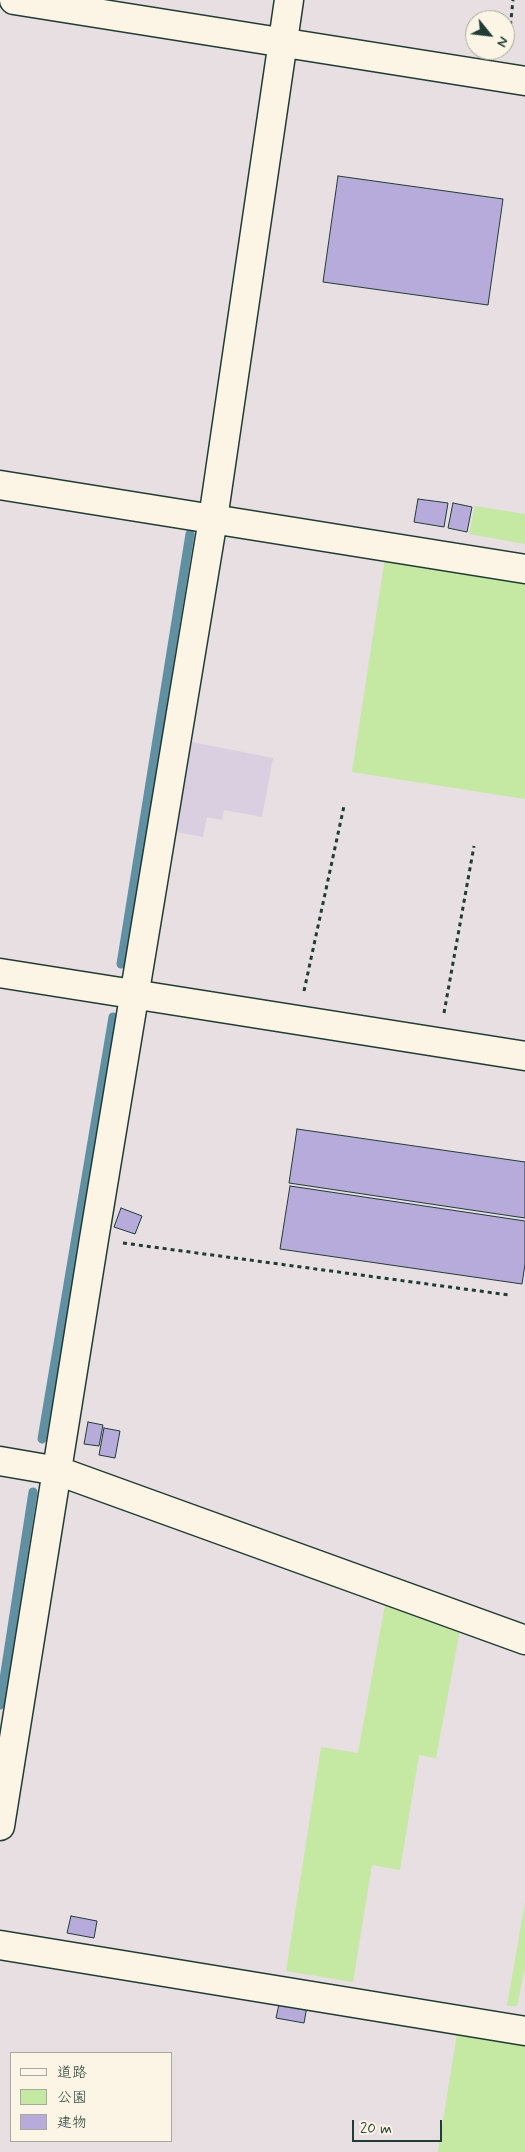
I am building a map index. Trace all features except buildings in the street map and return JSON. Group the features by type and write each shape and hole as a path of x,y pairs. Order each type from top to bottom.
{"street":[{"path":"14,0 515,79"},
{"path":"0,1826 94,1239 213,519 289,0"},
{"path":"0,485 525,569"},
{"path":"0,973 525,1056"},
{"path":"0,1461 58,1470 525,1640"},
{"path":"0,1945 525,2031"}],"path":[{"path":"513,0 515,79"},
{"path":"298,1020 344,806"},
{"path":"439,1042 474,846"},
{"path":"94,1239 509,1295"}],"shaded area":[{"path":"192,742 273,758 262,817 224,810 222,820 207,817 203,837 176,832"}],"green space":[{"path":"475,506 525,514 525,544 469,534"},
{"path":"386,551 525,575 525,799 352,772"},
{"path":"387,1594 462,1619 436,1758 419,1755 400,1870 372,1865 353,1982 286,1971 321,1747 358,1753"},
{"path":"525,1902 525,1967 517,2006 507,2006"},
{"path":"458,2027 525,2037 525,2152 438,2152"}],"waterway":[{"path":"121,964 190,534"},
{"path":"42,1439 113,1017"},
{"path":"0,1705 33,1492"}]}
